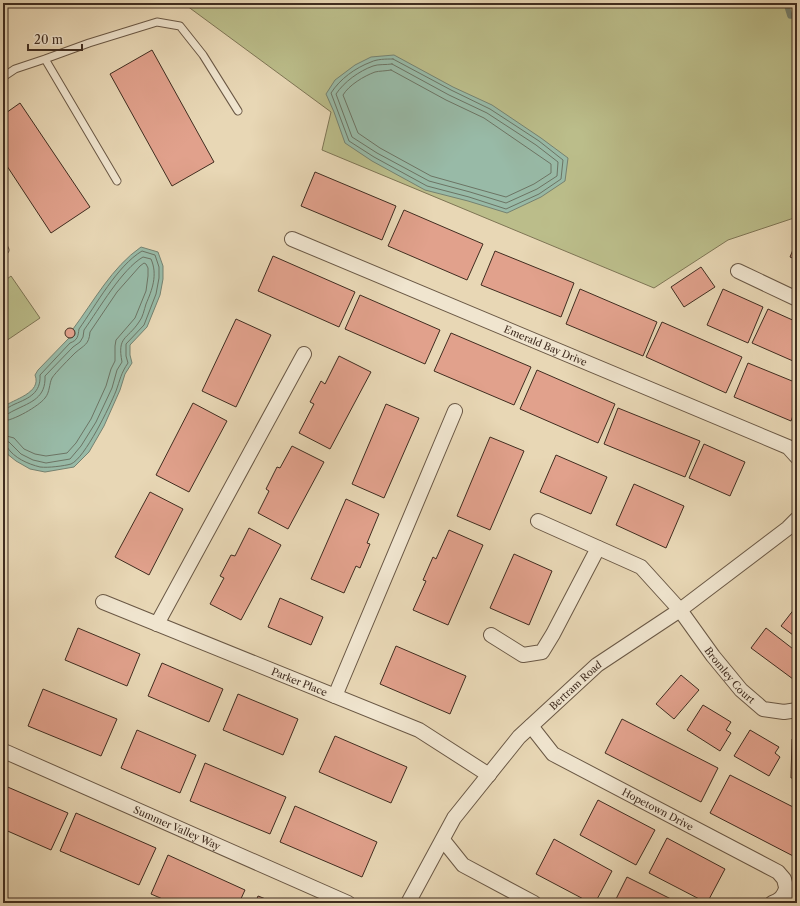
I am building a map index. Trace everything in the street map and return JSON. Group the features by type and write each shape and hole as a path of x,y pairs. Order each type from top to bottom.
{"street":[{"name":"Emerald Bay Drive","path":"292,239 788,447 797,457"},
{"path":"738,271 797,299"},
{"path":"157,624 304,354"},
{"path":"335,696 455,411"},
{"name":"Bertram Road","path":"408,903 454,818 519,737 597,665 680,610 788,528 797,519"},
{"name":"Bromley Court","path":"538,521 640,567 680,610 741,690 763,709 784,712 797,710"},
{"path":"491,635 523,655 542,652 598,548"},
{"name":"Parker Place","path":"103,602 419,730 489,775"},
{"name":"Hopetown Drive","path":"532,726 553,754 778,872 784,880 790,903"},
{"name":"Summer Valley Way","path":"6,752 348,903"},
{"path":"443,840 463,865 534,903"},
{"path":"772,903 778,901 784,895 786,889"}],"lane":[{"path":"3,76 15,69 89,43 157,22 180,26 203,55 238,111"},
{"path":"45,59 117,181"}],"shaded area":[{"path":"183,3 797,3 797,217 728,240 654,288 322,150 331,112"},
{"path":"11,276 40,318 3,343 3,282"}],"water":[{"path":"394,55 453,87 492,105 541,138 568,158 565,181 541,197 507,213 425,190 372,161 345,143 326,94 335,80 355,65 371,57"},
{"path":"141,247 158,252 163,266 163,279 160,295 147,327 130,345 132,363 125,374 120,390 104,426 89,452 74,467 45,472 30,469 6,453 3,444 3,407 31,391 36,381 35,375 38,370 69,338 73,337 75,334 73,329 112,274"}],"building":[{"path":"152,50 214,162 172,186 110,74"},
{"path":"20,103 90,207 51,233 3,160 3,115"},
{"path":"315,172 396,206 382,240 301,206"},
{"path":"404,210 483,244 467,280 388,246"},
{"path":"797,240 797,260 790,257"},
{"path":"495,251 574,283 561,317 481,285"},
{"path":"273,256 355,292 339,327 258,291"},
{"path":"701,267 715,287 684,307 671,287"},
{"path":"580,289 657,322 643,356 566,324"},
{"path":"723,289 763,307 748,343 707,325"},
{"path":"360,295 440,330 425,364 345,329"},
{"path":"768,309 797,322 797,352 793,361 752,343"},
{"path":"236,319 271,335 236,407 202,391"},
{"path":"662,322 742,357 726,393 646,357"},
{"path":"68,328 72,328 74,329 74,337 68,338 65,335 65,331"},
{"path":"451,333 531,367 514,405 434,371"},
{"path":"339,356 371,372 330,449 299,433 314,404 310,402 321,381 325,384"},
{"path":"748,363 797,383 797,405 791,421 734,397"},
{"path":"537,370 615,404 598,443 520,409"},
{"path":"193,403 227,421 189,492 156,475"},
{"path":"386,404 419,418 384,498 352,484"},
{"path":"618,408 700,441 685,477 604,444"},
{"path":"490,437 524,451 490,530 457,516"},
{"path":"704,444 745,462 730,496 689,478"},
{"path":"292,446 324,462 288,529 258,513 269,491 266,489 277,467 280,468"},
{"path":"556,455 607,477 591,514 540,492"},
{"path":"634,484 684,506 666,548 616,525"},
{"path":"150,492 183,509 149,575 115,557"},
{"path":"346,499 379,514 367,543 370,544 360,568 356,566 344,593 311,579"},
{"path":"249,528 281,545 241,620 210,604 224,578 220,576 231,555 235,556"},
{"path":"449,530 483,545 448,625 413,610 426,581 423,580 433,557 436,559"},
{"path":"514,554 552,571 529,625 490,608"},
{"path":"280,598 323,617 311,645 268,627"},
{"path":"795,608 797,610 797,638 781,626"},
{"path":"78,628 140,654 127,686 65,660"},
{"path":"766,628 797,652 797,682 751,648"},
{"path":"396,646 466,676 450,714 380,684"},
{"path":"162,663 223,689 209,722 148,696"},
{"path":"681,675 699,690 674,719 656,704"},
{"path":"43,689 117,719 101,756 28,726"},
{"path":"238,694 298,719 283,755 223,730"},
{"path":"703,705 731,722 726,730 731,733 720,751 687,730"},
{"path":"622,719 718,768 701,802 605,753"},
{"path":"137,730 196,755 180,793 121,768"},
{"path":"750,730 779,747 775,753 780,757 769,776 734,756"},
{"path":"335,736 407,767 391,803 319,772"},
{"path":"792,739 797,739 797,778 791,778"},
{"path":"205,763 286,797 270,834 190,801"},
{"path":"730,775 797,809 797,858 710,813"},
{"path":"3,785 68,813 51,850 3,829"},
{"path":"598,800 655,830 636,865 580,835"},
{"path":"295,806 377,842 362,877 280,842"},
{"path":"76,813 156,848 139,885 60,851"},
{"path":"667,838 725,869 707,903 649,873"},
{"path":"554,839 612,871 595,903 591,903 536,874"},
{"path":"168,855 245,890 239,903 172,903 151,894"},
{"path":"627,877 679,903 614,903"},
{"path":"258,896 276,903 255,903"}],"waterway":[{"path":"786,3 790,16 797,16"}]}
